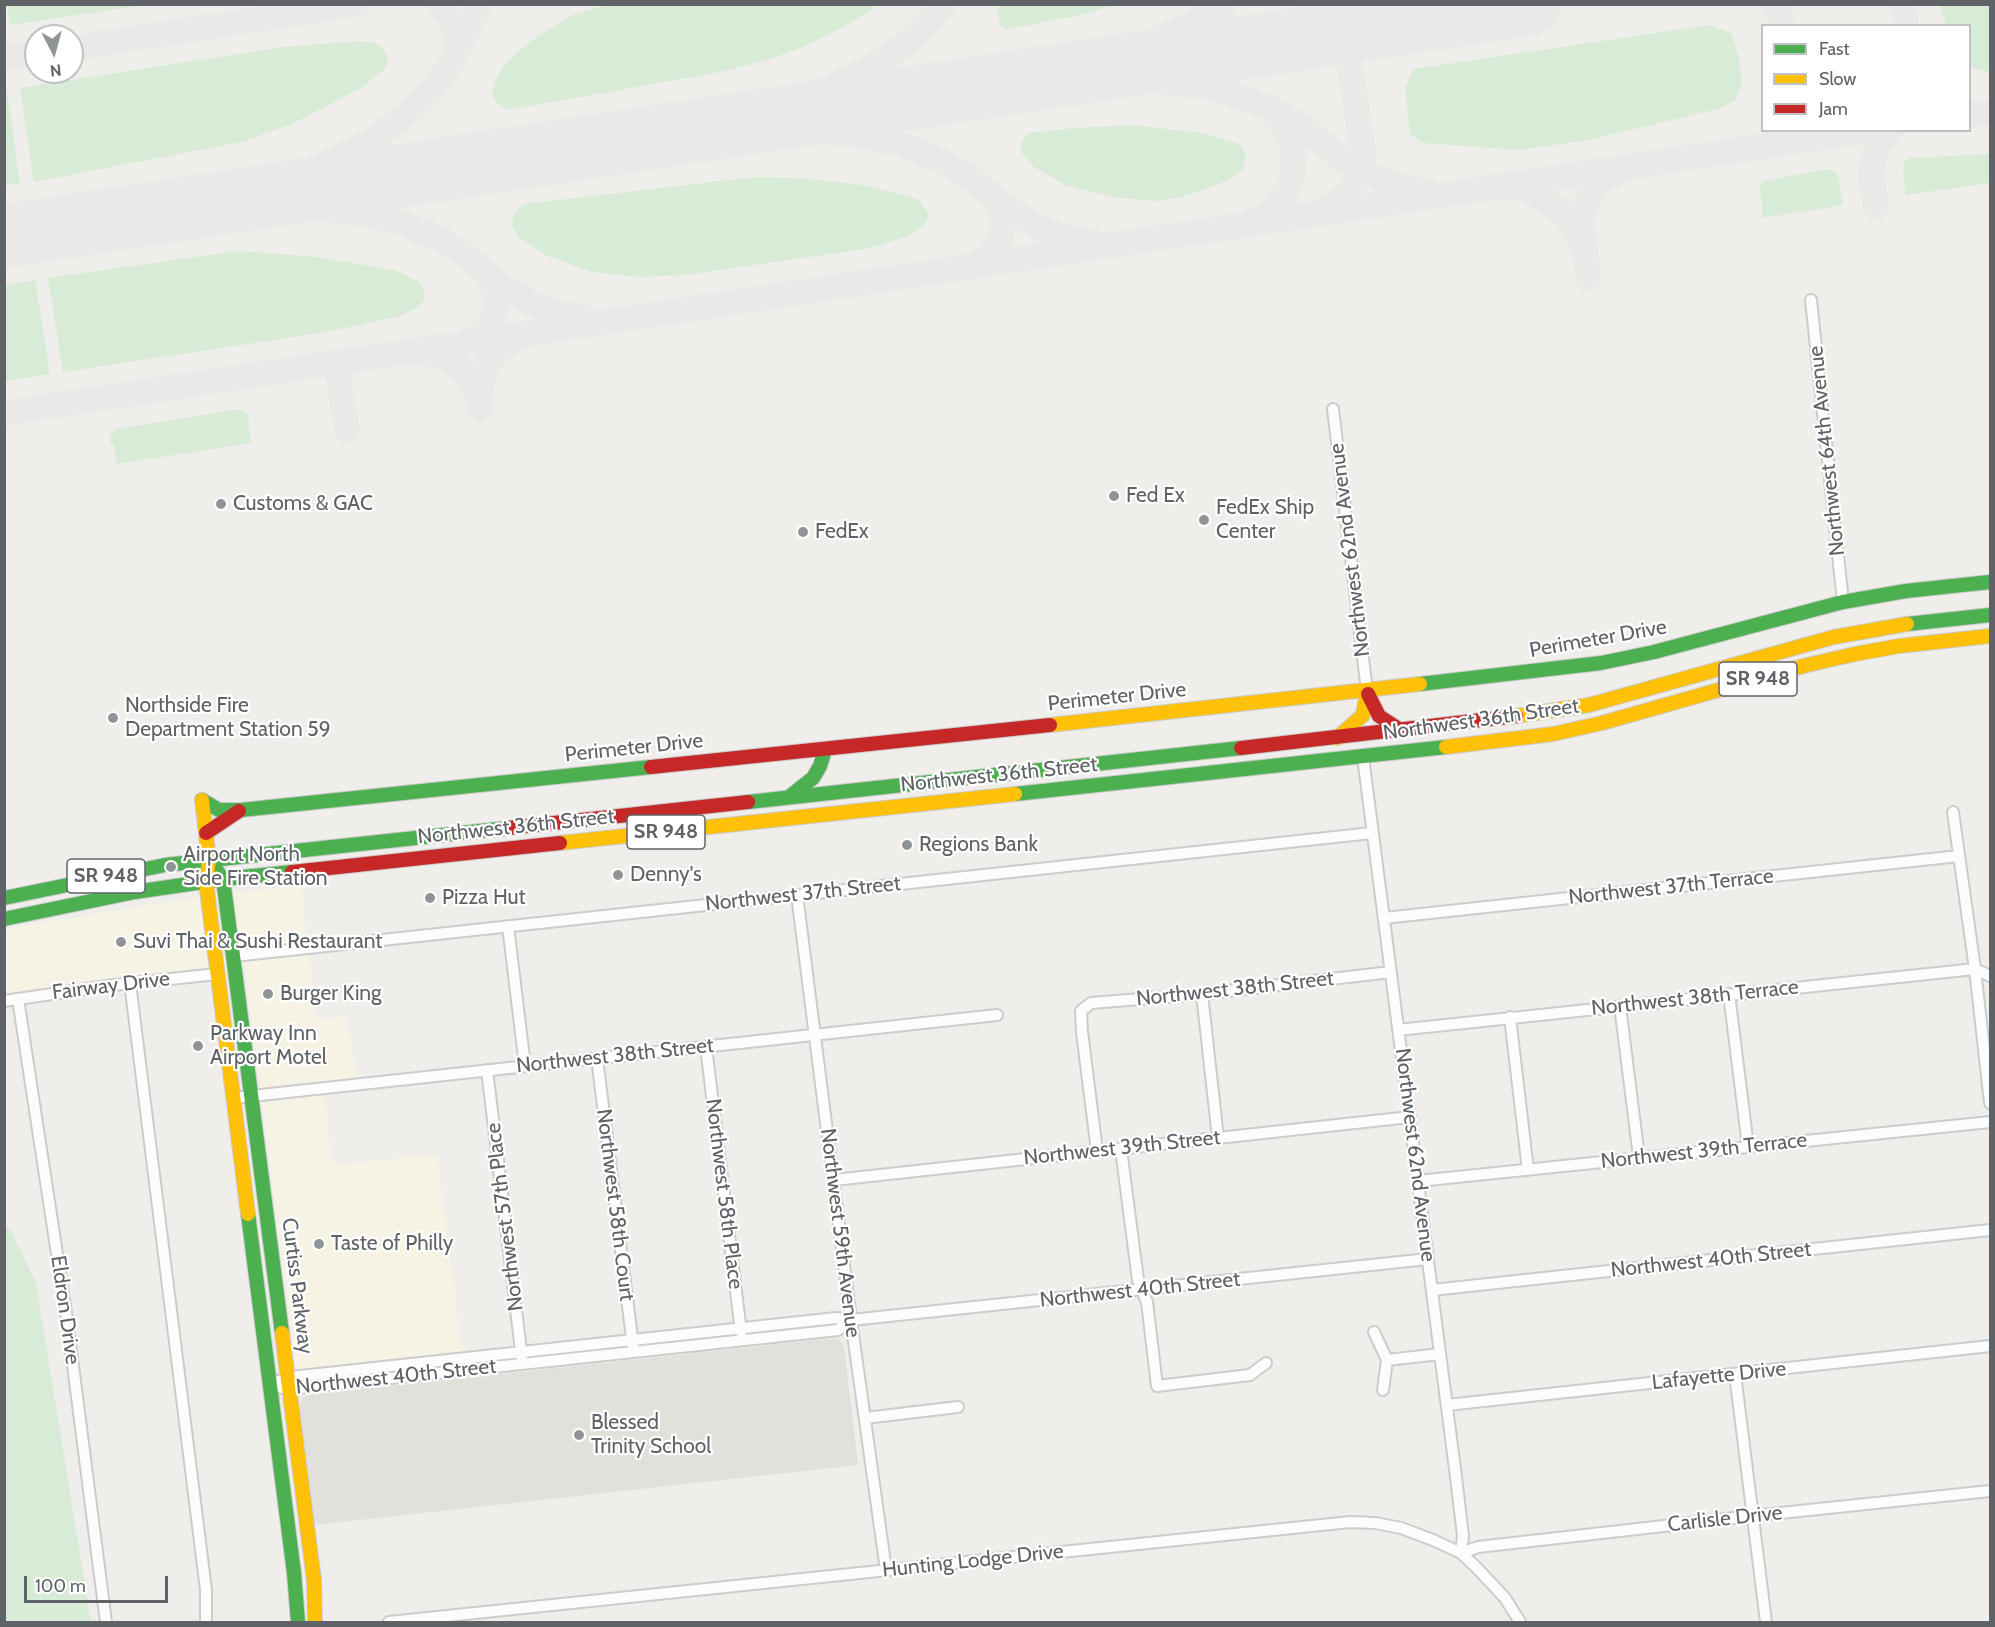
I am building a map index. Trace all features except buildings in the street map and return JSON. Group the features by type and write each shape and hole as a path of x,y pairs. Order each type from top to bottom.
{"main road":[{"name":"Perimeter Drive","path":"202,800 219,810 241,810 825,750 1601,663 1654,652 1843,603 1906,591 1990,582"},
{"name":"Northwest 36th Street","path":"4,898 129,871 209,860 1402,731 1550,712 1589,705 1834,637 1922,622 1990,615"},
{"path":"1922,622 1924,643"},
{"name":"Northwest 36th Street","path":"4,919 135,892 224,879 1363,757 1553,734 1594,725 1807,665 1873,650 1990,636"},
{"path":"1367,691 1378,716 1402,731"},
{"path":"1337,738 1363,715 1367,691"},
{"path":"1589,705 1594,725"},
{"path":"789,797 813,778 825,750"},
{"path":"1070,767 1073,788"},
{"path":"807,795 826,805 834,814 839,803 856,790"},
{"name":"Curtiss Parkway","path":"202,800 209,860 206,882 296,1586 298,1623"},
{"name":"Perimeter Drive","path":"206,833 241,810"},
{"path":"648,834 653,825 673,810"},
{"path":"479,831 492,837 497,849 527,834 570,830 580,820"},
{"path":"209,860 224,879"},
{"name":"Curtiss Parkway","path":"224,879 314,1580 315,1623"}],"street":[{"name":"Northwest 64th Avenue","path":"1811,300 1843,603"},
{"name":"Northwest 62nd Avenue","path":"1333,409 1367,691"},
{"name":"Northwest 62nd Avenue","path":"1363,757 1447,1405 1463,1536 1461,1553"},
{"path":"1953,812 1975,969 1990,1103"},
{"name":"Northwest 37th Street","path":"234,956 1372,833"},
{"name":"Northwest 37th Terrace","path":"1384,918 1959,856"},
{"name":"Northwest 59th Avenue","path":"796,895 886,1570"},
{"path":"508,926 525,1066"},
{"path":"1975,969 1990,976"},
{"name":"Northwest 38th Terrace","path":"1398,1030 1975,969"},
{"name":"Northwest 38th Street","path":"1097,1151 1081,1011 1091,1003 1202,994 1391,972"},
{"name":"Fairway Drive","path":"4,1001 130,983 217,974"},
{"path":"130,983 206,1590 206,1623"},
{"path":"1202,994 1218,1138"},
{"path":"1729,994 1749,1146"},
{"name":"Eldron Drive","path":"18,999 68,1319 106,1623"},
{"path":"1620,1006 1639,1157"},
{"name":"Northwest 38th Street","path":"233,1098 997,1015"},
{"path":"1510,1017 1528,1170"},
{"name":"Northwest 58th Place","path":"706,1047 742,1340"},
{"name":"Northwest 58th Court","path":"597,1058 634,1352"},
{"name":"Northwest 57th Place","path":"487,1070 523,1364"},
{"name":"Northwest 39th Street","path":"834,1180 1410,1118"},
{"name":"Northwest 39th Terrace","path":"1418,1181 1990,1122"},
{"path":"1121,1149 1138,1280 1147,1302 1157,1386 1250,1375 1266,1363"},
{"name":"Northwest 40th Street","path":"1432,1290 1990,1230"},
{"name":"Northwest 40th Street","path":"270,1385 521,1352 741,1328 836,1318 851,1320 1428,1259"},
{"name":"Northwest 40th Street","path":"288,1383 523,1364 838,1330 851,1320"},
{"path":"1374,1332 1387,1360 1383,1390"},
{"name":"Lafayette Drive","path":"1447,1405 1990,1346"},
{"path":"1387,1360 1440,1354"},
{"path":"1735,1374 1766,1623"},
{"path":"865,1418 958,1407"},
{"name":"Carlisle Drive","path":"1461,1553 1478,1547 1990,1491"},
{"name":"Hunting Lodge Drive","path":"389,1623 1350,1522 1375,1523 1401,1528 1461,1553 1505,1598 1520,1623"}],"shaded area":[{"path":"301,885 316,1019 346,1017 357,1077 323,1082 332,1165 437,1156 462,1351 296,1371 245,967 5,997 4,929 195,898"},
{"name":"Blessed Trinity School","path":"835,1338 840,1340 844,1346 858,1465 314,1525 299,1405 302,1398 308,1395"}],"green space":[{"path":"7,4 144,4 144,5 10,25"},
{"path":"1000,4 1113,5 1080,15 1004,29 1000,25 997,13"},
{"path":"606,5 876,5 869,12 840,29 803,47 767,60 720,72 514,109 506,109 495,102 492,93 495,81 504,65 517,52 573,15"},
{"path":"1940,5 1990,5 1990,73 1971,67 1971,24 1946,24"},
{"path":"1709,25 1731,33 1739,57 1742,83 1735,101 1718,109 1589,140 1519,150 1423,143 1410,134 1405,87 1414,69"},
{"path":"359,41 375,43 384,49 388,58 385,69 361,88 292,124 241,142 34,182 20,88 46,84 84,84 84,78 283,47"},
{"path":"4,90 7,90 20,184 5,185"},
{"path":"1133,125 1201,133 1239,144 1246,154 1243,169 1229,180 1189,195 1160,201 1120,198 1067,186 1034,167 1021,152 1021,142 1029,133"},
{"path":"1990,154 1990,183 1906,195 1903,168 1905,161 1910,158"},
{"path":"1827,169 1834,171 1838,176 1843,205 1763,218 1760,185 1765,181"},
{"path":"755,177 798,178 862,185 918,199 929,214 924,226 908,236 871,248 685,275 639,277 591,272 546,255 518,237 512,225 514,213 524,204"},
{"path":"238,251 317,257 395,270 419,282 425,294 424,300 419,307 400,316 327,332 63,372 48,278"},
{"path":"35,280 50,374 5,381 5,286"},
{"path":"239,409 248,415 251,443 117,464 114,446 110,442 110,435 116,429"},
{"path":"5,1225 12,1233 36,1283 91,1622 5,1622"}],"taxiway":[{"path":"84,46 357,4"},
{"path":"438,4 447,13 455,29 457,40 455,55"},
{"path":"192,200 266,184 297,174 326,164 374,139 411,111 439,81 454,58 480,4"},
{"path":"705,122 804,97 847,80 882,61 907,43 944,4"},
{"path":"1031,73 1146,44 1189,25 1224,4"},
{"path":"1322,212 1342,199 1353,185 1360,171 1363,153 1341,4"},
{"path":"1774,4 1783,24"},
{"path":"1903,4 1906,24"},
{"path":"4,58 24,55"},
{"path":"904,99 1123,80 1202,86 1267,106 1300,124 1339,157 1360,171 1394,185 1427,192"},
{"path":"1252,222 1264,217 1277,206 1287,190 1293,173 1294,156 1290,139 1281,122 1272,112"},
{"path":"1971,115 1990,112"},
{"path":"572,150 764,132 817,131 863,136 903,145 940,160 969,177 1013,212 1037,226 1064,237 1092,242"},
{"path":"4,413 1858,132"},
{"path":"1876,206 1871,175 1873,158 1878,146 1889,132"},
{"path":"1588,278 1582,225 1585,205 1599,183 1621,170"},
{"path":"1511,187 1524,189 1561,211 1582,244"},
{"path":"973,266 987,258 1000,240 1002,220 994,197"},
{"path":"71,225 271,207 317,208 361,213 401,223 438,238 464,254 500,284 522,298 547,310 587,318"},
{"path":"467,342 482,334 495,312 497,301 495,291 485,272"},
{"path":"480,410 480,388 488,363 502,347 519,337"},
{"path":"422,352 444,358 458,367 469,378 479,397"},
{"path":"336,363 347,430"}],"runway":[{"path":"4,236 1529,4"}],"traffic: fast":[{"path":"1420,684 1601,663 1654,652 1843,602 1906,591 1990,582"},
{"path":"1907,624 1990,615"},
{"path":"1015,794 1446,747"},
{"path":"748,802 1241,748"},
{"path":"789,797 813,778 825,750"},
{"path":"202,800 219,810 241,810 651,767"},
{"path":"4,898 165,865 508,828"},
{"path":"217,871 223,879 282,1333"},
{"path":"4,919 135,892 292,872"},
{"path":"248,1214 294,1573 298,1622"}],"traffic: slow":[{"path":"1516,716 1589,705 1834,637 1907,624"},
{"path":"1446,747 1553,734 1602,723 1807,665 1855,654 1899,646 1990,636"},
{"path":"1050,725 1420,684"},
{"path":"1337,738 1363,715 1367,691"},
{"path":"560,843 1015,794"},
{"path":"202,800 209,860 206,882 248,1214"},
{"path":"282,1333 314,1580 315,1622"}],"traffic: jam":[{"path":"1368,694 1379,716 1402,731"},
{"path":"1241,748 1516,716"},
{"path":"651,767 1050,725"},
{"path":"508,828 748,802"},
{"path":"206,833 239,811"},
{"path":"292,872 560,843"}],"place":[{"name":"Fed Ex","path":"1114,496"},
{"name":"Customs & GAC","path":"221,504"},
{"name":"FedEx Ship Center","path":"1204,520"},
{"name":"FedEx","path":"803,532"},
{"name":"Northside Fire Department Station 59","path":"113,718"},
{"name":"Regions Bank","path":"907,845"},
{"name":"Airport North Side Fire Station","path":"171,867"},
{"name":"Denny's","path":"618,875"},
{"name":"Pizza Hut","path":"430,898"},
{"name":"Suvi Thai & Sushi Restaurant","path":"121,942"},
{"name":"Burger King","path":"268,994"},
{"name":"Parkway Inn Airport Motel","path":"198,1046"},
{"name":"Taste of Philly","path":"319,1244"},
{"name":"Blessed Trinity School","path":"579,1435"}]}
